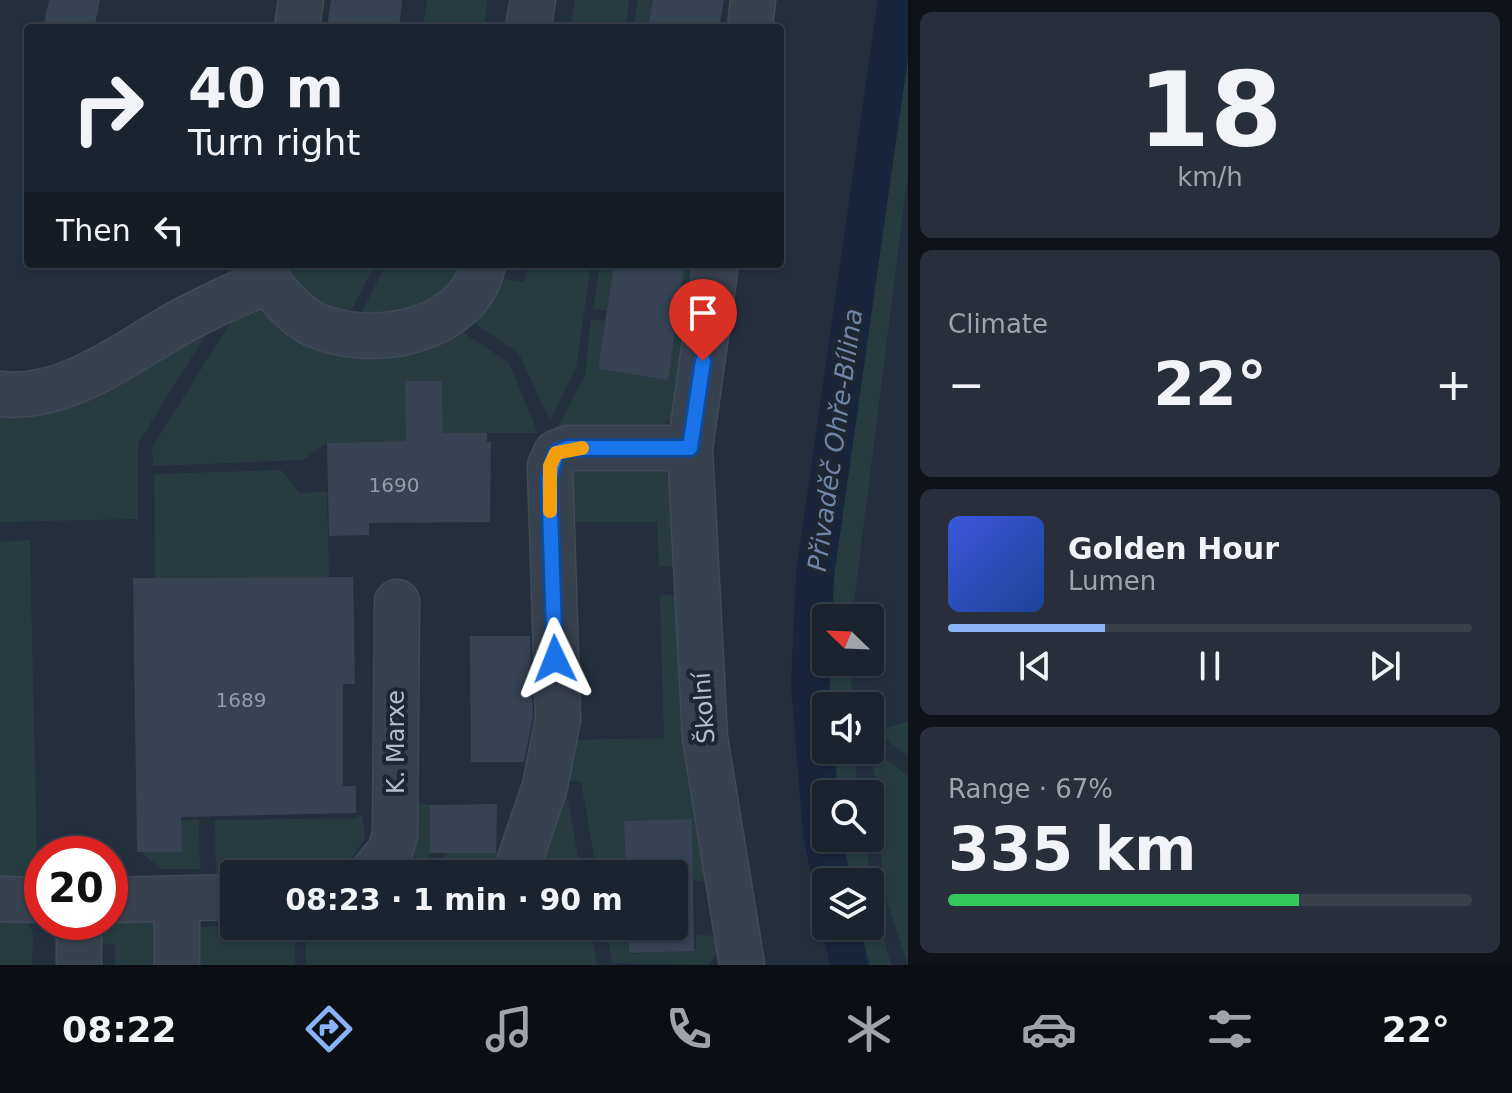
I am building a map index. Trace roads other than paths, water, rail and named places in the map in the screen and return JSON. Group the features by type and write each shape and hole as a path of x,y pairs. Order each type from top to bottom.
{"street":[{"path":"298,24 301,0"},
{"path":"529,24 533,0"},
{"path":"750,24 753,0"},
{"path":"0,394 43,392 69,384 129,355 267,273 310,323 345,335 374,337 416,328 449,314 476,285 482,268"},
{"name":"Školní","path":"715,268 690,448 705,738 742,965"},
{"path":"520,860 545,786 558,719 550,466 556,453 568,448 690,448"},
{"name":"K. Marxe","path":"383,860 390,851 395,834 397,602"},
{"path":"128,900 220,897"},
{"path":"0,899 24,900"},
{"path":"177,899 177,965"},
{"path":"79,940 79,965"}],"waterway":[{"name":"Přivaděč Ohře-Bílina","path":"829,868 822,833 810,684 815,575 897,0"},
{"name":"Přivaděč Ohře-Bílina","path":"844,940 849,965"}]}
